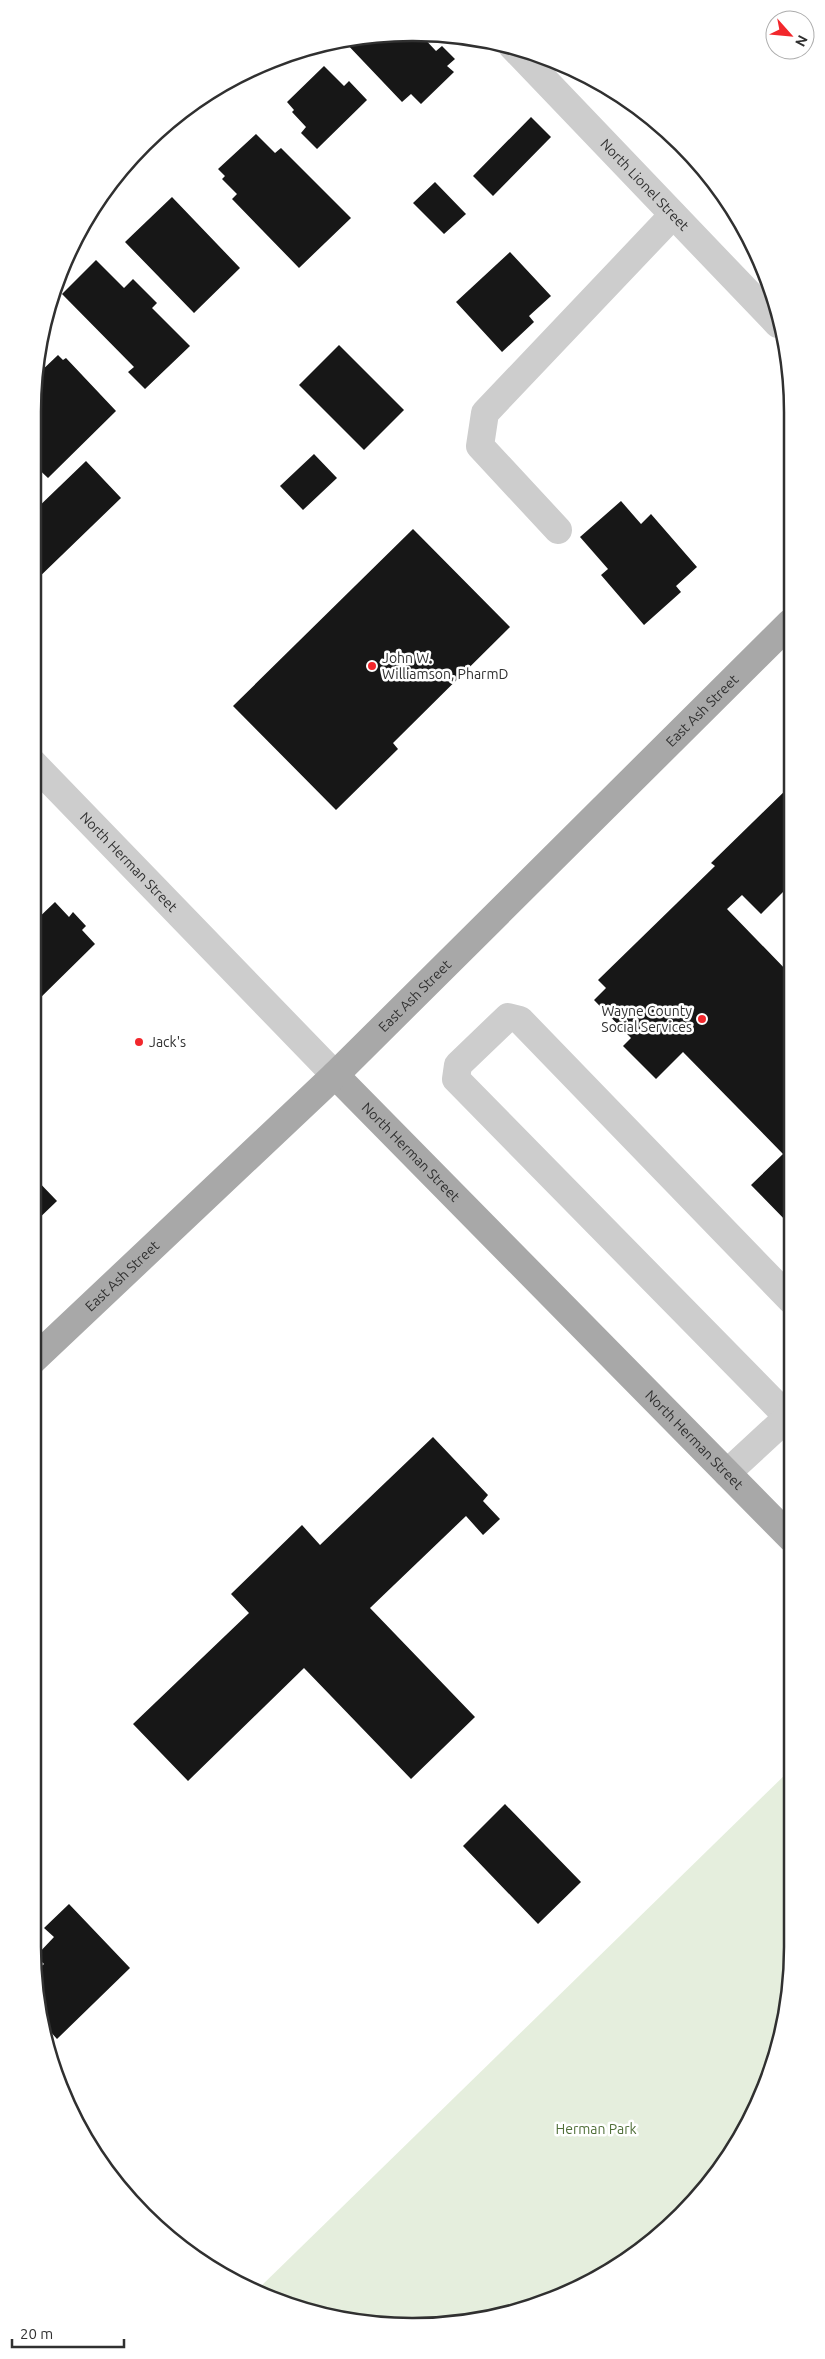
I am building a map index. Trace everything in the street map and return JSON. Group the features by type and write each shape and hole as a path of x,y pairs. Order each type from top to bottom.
{"main road":[{"name":"East Ash Street","path":"41,1352 335,1074 784,629"},
{"name":"North Herman Street","path":"335,1074 784,1531"}],"street":[{"name":"North Lionel Street","path":"524,59 771,317"},
{"path":"558,530 480,446 485,413 673,215"},
{"name":"North Herman Street","path":"41,771 335,1074"},
{"path":"784,1293 520,1020 508,1017 458,1065 456,1079 784,1410"},
{"path":"728,1473 784,1422"}],"green space":[{"name":"Herman Park","path":"784,1776 783,1971 777,2019 771,2043 755,2089 734,2132 707,2173 675,2209 639,2241 598,2268 532,2298 485,2311 461,2315 412,2318 364,2315 316,2305 262,2285"}],"building":[{"path":"388,42 427,42 436,51 442,46 455,59 447,66 454,72 421,104 411,94 402,102 349,46"},
{"path":"324,66 344,86 349,81 367,100 317,149 301,133 306,127 292,112 294,110 287,102"},
{"path":"531,117 551,137 493,196 473,176"},
{"path":"256,134 275,153 281,148 351,218 299,268 232,199 237,194 222,179 225,176 218,169"},
{"path":"435,182 466,214 444,234 413,203"},
{"path":"172,197 240,268 194,313 125,242"},
{"path":"510,252 551,296 529,316 534,322 502,352 456,302"},
{"path":"96,260 124,288 133,279 157,303 152,308 190,346 145,389 128,372 134,367 62,294"},
{"path":"339,345 404,410 364,450 299,385"},
{"path":"58,355 63,360 66,358 116,411 48,478 41,471 41,412 44,369"},
{"path":"314,454 337,478 303,510 280,486"},
{"path":"86,461 121,498 41,575 41,504"},
{"path":"621,501 641,524 651,514 697,567 676,586 681,592 644,625 601,575 608,569 580,537"},
{"name":"John W. Williamson, PharmD","path":"413,529 510,627 393,743 398,749 336,810 233,706"},
{"name":"Wayne County Social Services","path":"784,792 784,891 761,914 742,895 727,909 784,968 784,1219 751,1185 783,1154 683,1052 656,1079 623,1046 631,1038 594,1000 606,988 598,980 715,866 711,863"},
{"path":"55,902 69,917 73,912 86,926 82,930 95,944 41,997 41,915"},
{"path":"41,1184 57,1201 41,1216"},
{"path":"433,1437 488,1495 483,1501 500,1519 483,1535 466,1516 370,1608 475,1717 411,1779 304,1668 188,1781 133,1724 249,1613 231,1594 302,1525 320,1545"},
{"path":"505,1804 581,1882 538,1924 463,1846"},
{"path":"69,1904 130,1968 57,2039 51,2033 48,2019 44,1995 42,1966 44,1964 42,1962 41,1951 54,1937 44,1928"}],"place":[{"name":"John W. Williamson, PharmD","path":"372,666"},
{"name":"Wayne County Social Services","path":"702,1019"},
{"name":"Jack's","path":"139,1042"}]}
